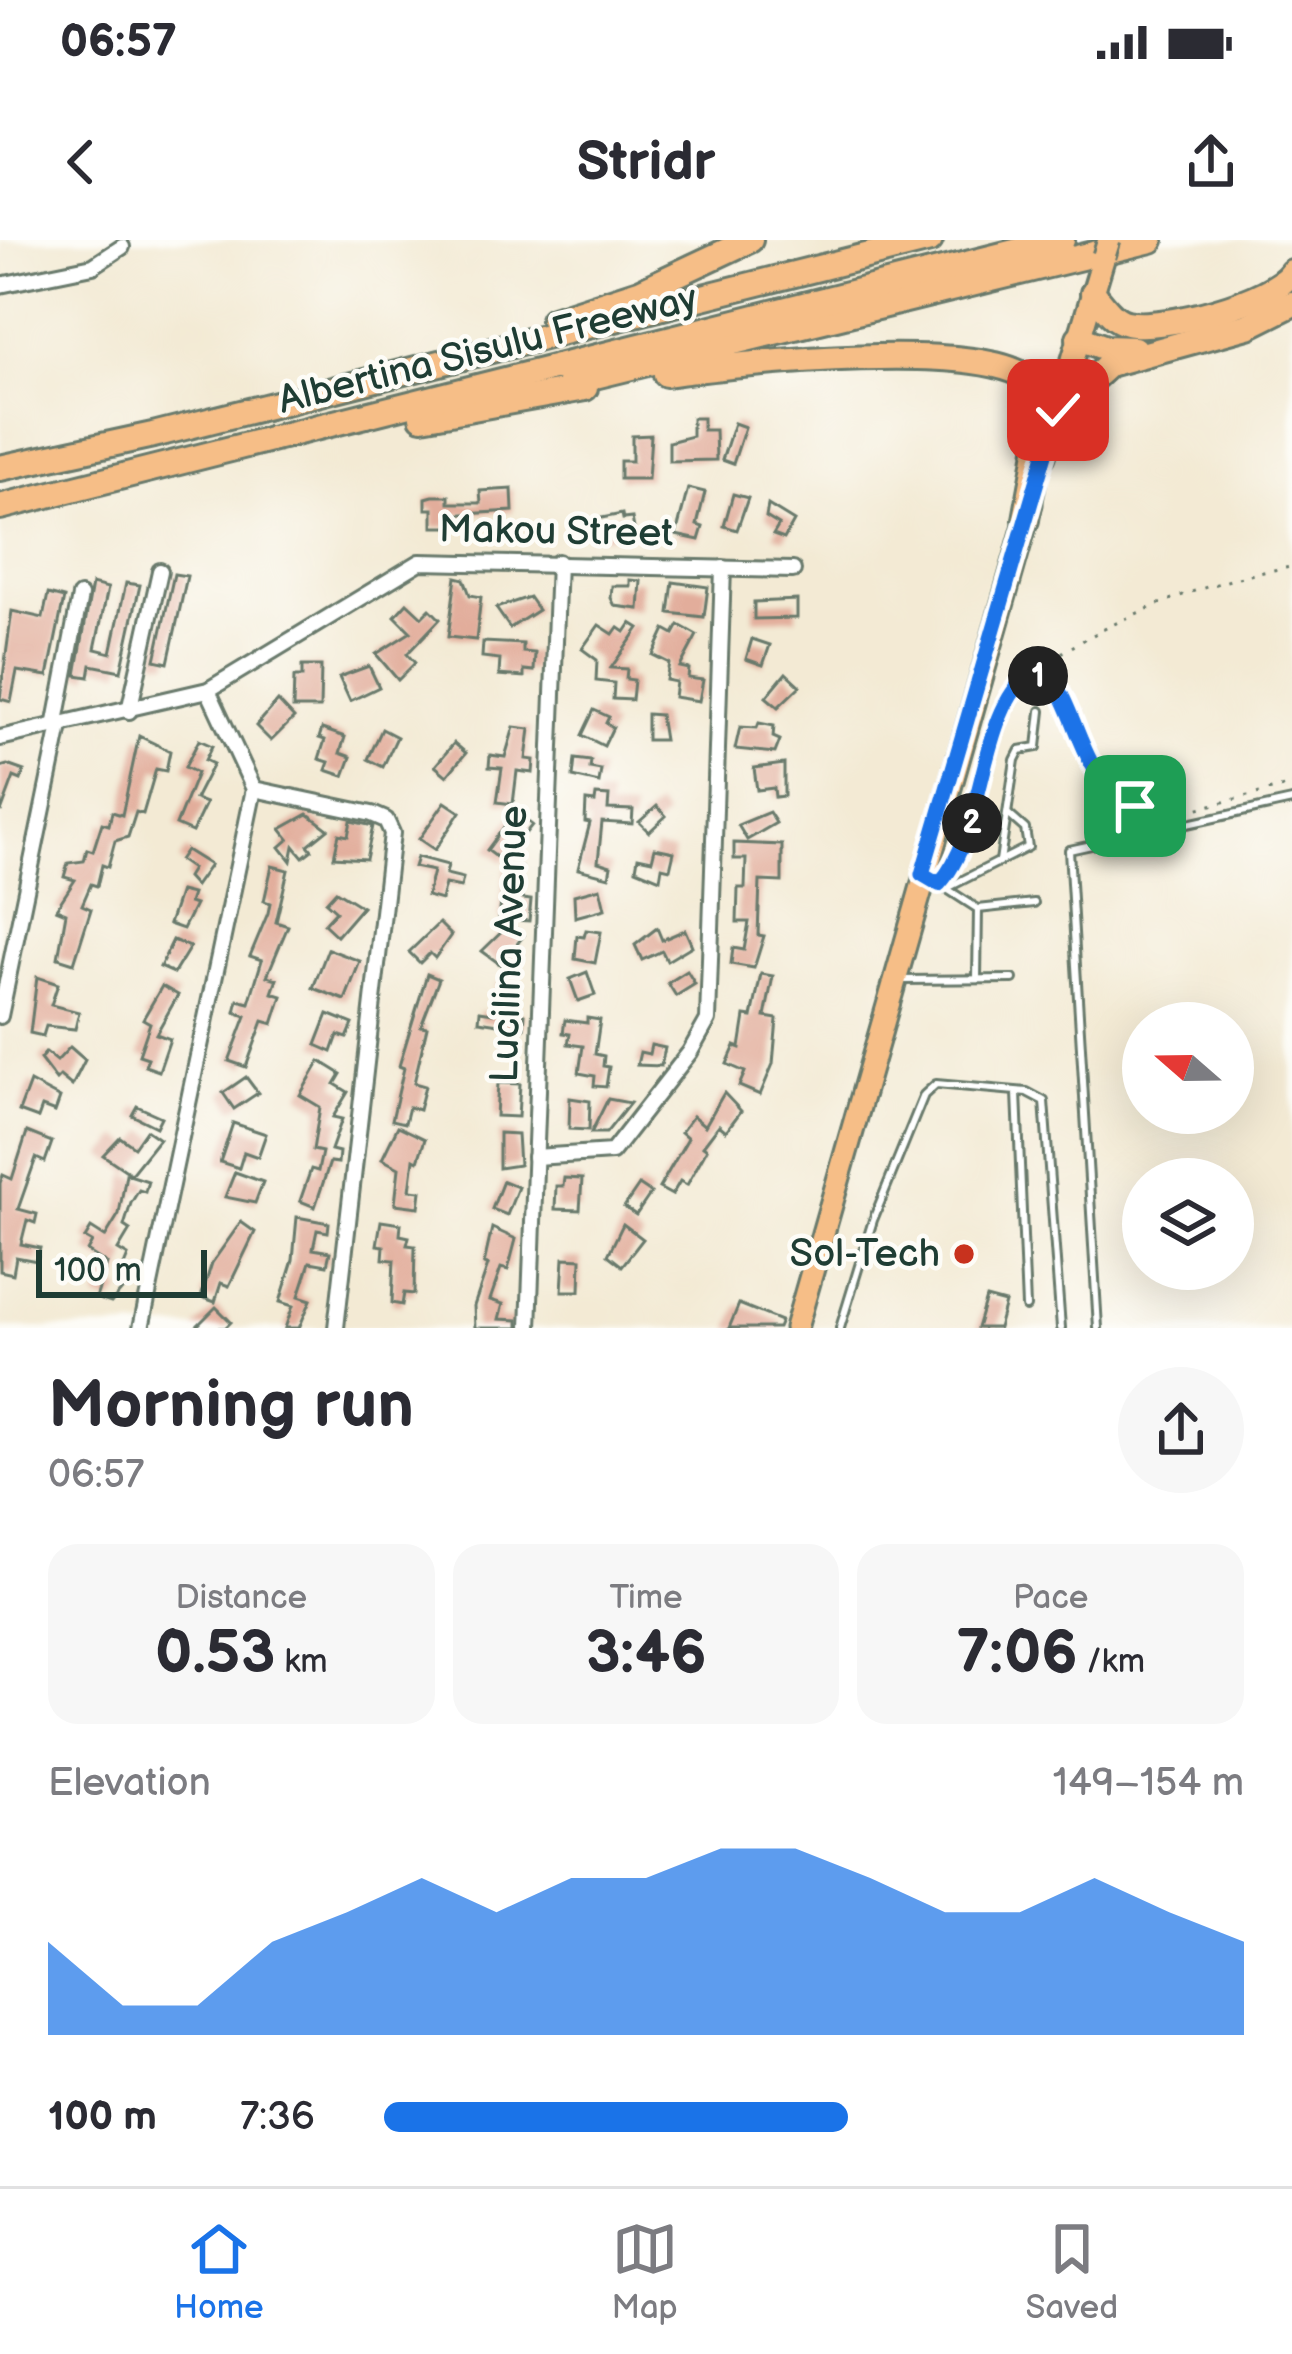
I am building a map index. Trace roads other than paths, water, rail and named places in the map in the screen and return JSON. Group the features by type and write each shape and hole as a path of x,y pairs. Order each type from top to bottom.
{"highway":[{"path":"398,374 639,292 750,240"},
{"name":"Albertina Sisulu Freeway","path":"0,468 930,240"},
{"name":"Albertina Sisulu Freeway","path":"0,507 118,482 1062,240"},
{"path":"118,482 172,476 1150,240"},
{"path":"1093,292 1119,321 1142,325 1267,296 1292,272"},
{"path":"1058,410 1109,364 1248,326 1292,304"},
{"path":"1079,338 1114,350 1184,343"},
{"path":"422,417 694,370 828,360 990,360 1018,370 1037,390 1039,429 1026,520"}],"main road":[{"path":"796,1328 891,980 936,882 1026,520 1106,248"}],"street":[{"path":"0,285 93,266 122,247"},
{"name":"Makou Street","path":"0,738 208,690 411,565 446,559 793,570"},
{"name":"Lucilina Avenue","path":"530,1328 558,562"},
{"path":"535,1157 612,1152 705,1028 723,568"},
{"path":"129,711 160,571"},
{"path":"0,1016 80,596"},
{"path":"141,1328 254,789 208,690"},
{"path":"254,789 372,814 386,820 392,832 336,1328"}],"lane":[{"path":"1000,862 1015,760 1020,750 1037,747 1040,711"},
{"path":"1098,1328 1069,850 1292,801"},
{"path":"936,882 1023,852 1030,841 1008,814"},
{"path":"936,882 978,908 1034,904"},
{"path":"977,979 978,908"},
{"path":"891,980 1013,979"},
{"path":"840,1328 873,1220 929,1088 936,1084 1038,1094 1044,1101 1061,1328"},
{"path":"1017,1093 1026,1307"}],"place":[{"name":"Sol-Tech","path":"964,1254"}]}
